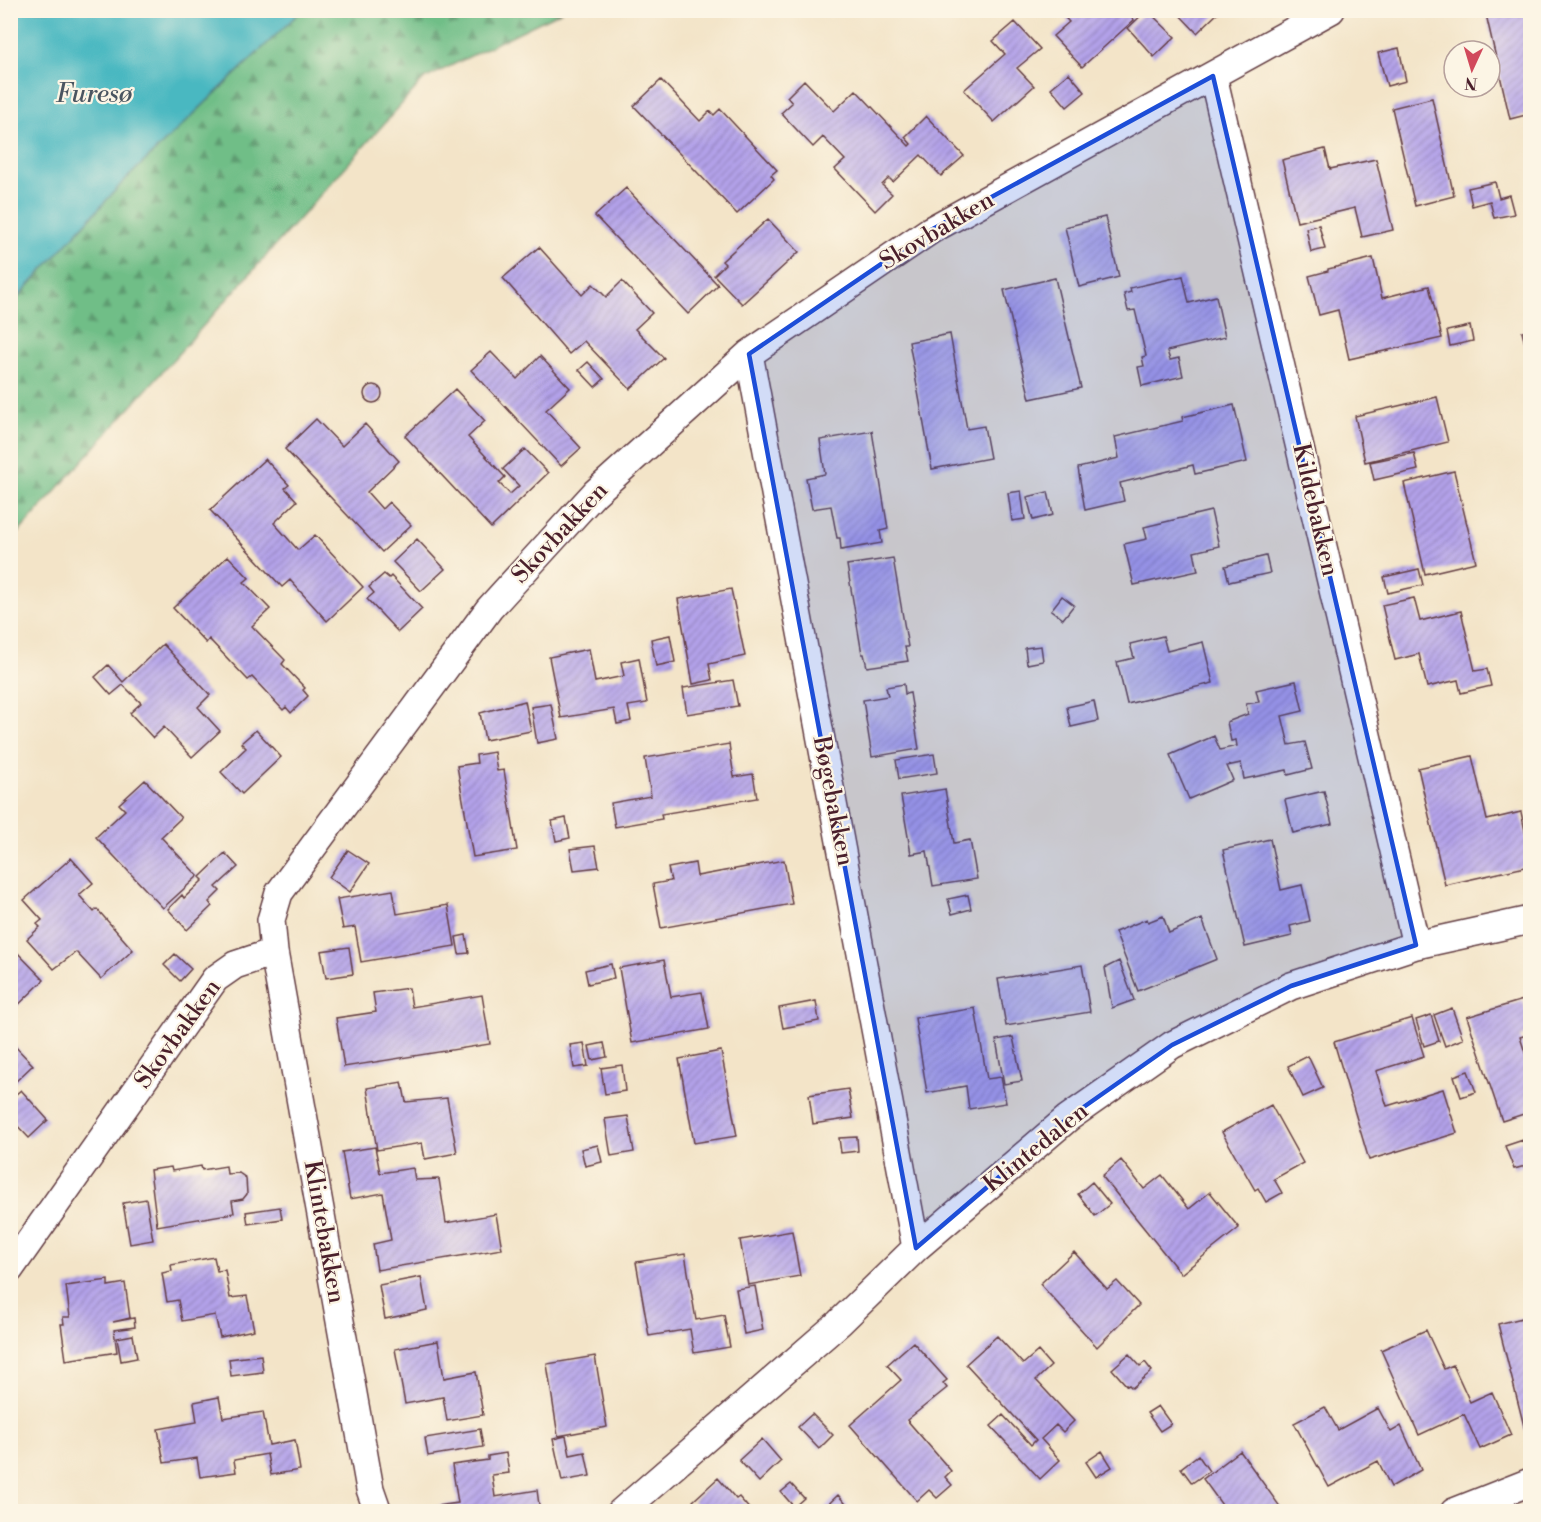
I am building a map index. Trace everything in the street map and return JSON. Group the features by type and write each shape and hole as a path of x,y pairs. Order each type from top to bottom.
{"street":[{"name":"Skovbakken","path":"10,1269 214,979 235,965 274,952 272,920 279,893 489,609 595,493 749,354 931,230 1331,10"},
{"name":"Kildebakken","path":"1213,76 1416,945"},
{"name":"Bøgebakken","path":"749,354 916,1248"},
{"name":"Klintedalen","path":"621,1512 838,1323 916,1248 1068,1118 1172,1045 1291,986 1416,945 1530,920"},
{"name":"Klintebakken","path":"274,952 370,1489 378,1512"},
{"path":"1454,1512 1530,1482"}],"highlighted area":[{"path":"1213,76 1416,945 1291,986 1172,1045 1068,1118 916,1248 749,354 931,230"}],"green space":[{"path":"301,11 562,11 424,79 18,533 11,550 11,305 123,182"}],"water":[{"name":"Furesø","path":"11,10 301,11 123,182 11,305"}],"building":[{"path":"1058,10 1126,10 1134,20 1082,67 1053,36 1069,22"},
{"path":"1147,10 1175,37 1154,57 1128,28"},
{"path":"1175,10 1221,10 1197,33"},
{"path":"1485,10 1530,10 1530,114 1510,119 1502,84 1502,39 1492,39"},
{"path":"1015,22 1040,49 1017,68 1034,86 994,122 964,90 1005,54 993,41"},
{"path":"1399,48 1406,81 1387,86 1378,53"},
{"path":"1069,73 1085,92 1067,107 1051,88"},
{"path":"661,80 700,121 710,111 714,115 720,109 777,170 771,175 774,179 737,214 634,106"},
{"path":"804,80 834,111 856,90 909,146 911,144 905,137 926,116 964,156 941,176 921,155 893,182 889,178 882,185 892,194 875,211 835,169 845,160 823,137 813,147 781,113 792,103 787,97"},
{"path":"1432,98 1454,196 1415,206 1392,108"},
{"path":"1325,149 1330,169 1376,159 1393,230 1362,237 1355,208 1297,222 1282,160"},
{"path":"1495,182 1499,198 1509,195 1514,214 1494,218 1490,201 1472,206 1468,188"},
{"path":"626,188 718,285 688,314 595,216"},
{"path":"1105,217 1119,277 1079,287 1065,227"},
{"path":"768,219 799,252 742,304 714,275 725,264 722,261"},
{"path":"1319,225 1325,249 1311,252 1306,228"},
{"path":"539,247 582,295 593,284 606,297 622,281 652,313 635,329 664,358 630,389 584,341 569,354 503,278"},
{"path":"1373,258 1382,298 1429,286 1442,338 1349,359 1338,310 1319,315 1309,276"},
{"path":"1183,276 1189,303 1216,296 1225,337 1167,351 1170,360 1179,358 1183,376 1142,386 1138,367 1144,366 1142,357 1146,356 1135,310 1128,311 1124,294 1131,292 1130,288"},
{"path":"1055,278 1081,388 1030,399 1004,290"},
{"path":"1470,326 1473,341 1450,346 1447,331"},
{"path":"1530,330 1530,363 1522,332"},
{"path":"950,334 967,429 984,426 990,458 932,469 909,342"},
{"path":"491,352 517,379 540,356 570,388 546,410 581,448 561,466 471,370"},
{"path":"588,362 604,379 595,387 579,370"},
{"path":"369,385 377,385 382,390 380,401 369,403 364,398 364,390"},
{"path":"455,389 485,421 468,437 505,477 499,483 510,494 519,486 503,469 525,449 548,473 491,528 405,436"},
{"path":"1437,397 1448,442 1365,462 1355,416"},
{"path":"1234,405 1247,462 1195,474 1193,465 1120,483 1124,501 1085,510 1078,468 1119,458 1115,437 1183,421 1182,417"},
{"path":"316,419 342,446 365,424 399,461 367,492 382,509 389,502 411,525 382,552 285,449"},
{"path":"872,431 888,529 880,531 882,543 841,550 831,506 812,509 806,478 825,474 820,440"},
{"path":"1414,453 1418,470 1374,480 1370,462"},
{"path":"265,459 289,485 285,488 297,501 274,523 298,550 315,535 363,587 327,621 290,580 282,587 210,510"},
{"path":"1454,471 1476,562 1425,574 1404,483"},
{"path":"1021,491 1025,519 1012,521 1008,493"},
{"path":"1048,492 1053,515 1033,520 1027,497"},
{"path":"1211,511 1219,546 1194,552 1198,571 1134,585 1124,544 1147,539 1144,527"},
{"path":"417,539 445,569 421,591 393,562"},
{"path":"228,556 249,578 244,582 270,609 252,626 285,660 282,664 305,688 303,690 308,696 291,713 286,707 283,710 252,677 248,680 209,639 206,643 173,608"},
{"path":"1266,556 1270,573 1229,582 1225,566"},
{"path":"893,558 908,647 905,647 908,661 867,667 864,654 862,654 847,565"},
{"path":"1419,569 1423,585 1388,593 1384,577"},
{"path":"384,574 389,578 391,576 422,609 398,632 367,599 374,593 369,587"},
{"path":"731,589 745,656 709,664 712,680 693,684 678,599"},
{"path":"1062,596 1074,605 1063,619 1051,610"},
{"path":"1414,598 1420,621 1461,611 1475,671 1487,669 1491,686 1461,693 1458,680 1427,687 1419,654 1395,660 1382,605"},
{"path":"670,635 675,662 656,666 651,639"},
{"path":"1163,636 1167,651 1203,642 1213,683 1127,704 1117,662 1134,658 1130,644"},
{"path":"163,644 210,695 198,707 220,731 192,757 164,727 153,738 130,713 141,703 123,685 111,695 95,677 108,665 123,682"},
{"path":"1041,646 1043,661 1027,664 1025,648"},
{"path":"589,649 595,682 624,676 621,662 639,658 647,703 628,706 631,721 617,724 614,709 561,718 549,657"},
{"path":"733,680 738,706 687,714 683,688"},
{"path":"1296,681 1303,711 1282,716 1289,745 1305,742 1312,769 1288,775 1287,770 1244,779 1241,763 1227,766 1233,780 1189,799 1170,755 1214,736 1220,750 1237,746 1236,740 1231,741 1227,722 1248,714 1246,704 1259,702 1256,690"},
{"path":"904,684 905,694 910,693 919,749 872,757 863,700 888,696 886,687"},
{"path":"525,701 531,731 485,740 480,713"},
{"path":"1094,701 1098,721 1071,727 1067,707"},
{"path":"551,704 558,739 537,743 531,707"},
{"path":"256,730 281,757 242,794 221,772 246,748 241,743"},
{"path":"729,744 734,777 753,774 757,798 661,814 662,819 615,827 611,803 651,796 645,758"},
{"path":"494,752 497,771 504,770 517,850 473,857 457,766 477,763 476,755"},
{"path":"934,754 937,773 899,779 896,760"},
{"path":"1472,756 1487,820 1521,812 1530,854 1530,866 1445,885 1418,768"},
{"path":"145,780 181,818 161,837 198,876 163,908 96,837 125,810 119,804"},
{"path":"945,789 954,843 970,840 977,879 933,886 927,851 911,854 901,796"},
{"path":"1324,791 1332,824 1293,833 1285,800"},
{"path":"566,818 570,838 556,841 552,821"},
{"path":"1270,839 1281,890 1302,885 1310,921 1290,926 1292,936 1245,947 1223,850"},
{"path":"595,846 599,867 574,870 570,849"},
{"path":"348,850 369,864 350,892 329,877"},
{"path":"225,853 238,867 216,887 220,891 209,902 212,906 187,930 168,909 182,895 184,898 203,880 200,877"},
{"path":"71,858 93,883 79,895 94,912 97,909 133,950 101,979 76,952 54,969 27,939 40,927 37,924 42,920 24,900"},
{"path":"784,860 792,904 661,928 653,884 671,881 668,868 695,863 697,876"},
{"path":"393,890 397,914 448,905 455,946 361,962 355,927 343,929 337,899"},
{"path":"968,895 971,909 952,914 948,899"},
{"path":"1163,916 1169,933 1202,919 1217,959 1138,991 1115,932 1147,919 1148,922"},
{"path":"466,935 469,953 459,954 456,937"},
{"path":"10,945 44,980 10,1013"},
{"path":"349,947 353,974 326,978 321,951"},
{"path":"175,954 191,969 180,981 164,965"},
{"path":"664,960 671,997 702,992 709,1029 632,1043 619,968"},
{"path":"1119,961 1134,1000 1112,1008 1105,968"},
{"path":"611,964 614,978 588,984 585,970"},
{"path":"1082,965 1090,1012 1006,1026 998,979"},
{"path":"409,988 412,1007 482,995 490,1044 344,1067 336,1018 376,1012 373,993"},
{"path":"1523,1000 1530,1025 1530,1034 1520,1037 1530,1068 1530,1112 1502,1121 1467,1017"},
{"path":"816,1001 819,1021 783,1028 779,1008"},
{"path":"975,1008 987,1079 1001,1077 1006,1103 969,1109 966,1086 927,1093 915,1018"},
{"path":"1452,1008 1463,1039 1445,1046 1434,1015"},
{"path":"1431,1015 1439,1041 1424,1046 1416,1020"},
{"path":"1412,1018 1424,1056 1376,1071 1387,1106 1443,1089 1457,1133 1369,1160 1334,1042"},
{"path":"1013,1037 1022,1081 1004,1084 996,1040"},
{"path":"10,1041 33,1065 14,1083 10,1080"},
{"path":"584,1043 588,1066 574,1068 570,1045"},
{"path":"604,1043 607,1057 592,1060 589,1046"},
{"path":"721,1051 737,1136 694,1143 679,1059"},
{"path":"1308,1056 1323,1088 1303,1097 1288,1066"},
{"path":"622,1065 625,1091 605,1094 601,1068"},
{"path":"1468,1071 1476,1092 1461,1097 1454,1076"},
{"path":"402,1082 406,1102 447,1098 457,1153 425,1159 422,1143 377,1150 367,1088"},
{"path":"848,1089 853,1118 813,1124 809,1095"},
{"path":"21,1090 48,1120 29,1138 10,1118 10,1099"},
{"path":"1271,1105 1303,1163 1274,1179 1282,1193 1266,1202 1258,1188 1255,1190 1222,1132"},
{"path":"628,1116 634,1152 611,1156 605,1119"},
{"path":"857,1137 858,1151 841,1153 839,1138"},
{"path":"1523,1140 1529,1165 1514,1169 1505,1146"},
{"path":"598,1145 602,1162 585,1166 581,1149"},
{"path":"375,1147 380,1173 413,1168 415,1180 439,1179 446,1223 496,1214 502,1249 377,1270 373,1244 391,1240 383,1193 350,1199 342,1152"},
{"path":"1121,1160 1144,1189 1162,1175 1189,1209 1210,1192 1239,1228 1181,1274 1102,1176"},
{"path":"201,1166 202,1170 226,1166 227,1174 239,1173 246,1178 247,1194 243,1199 232,1201 234,1213 157,1226 150,1170 171,1167 172,1171"},
{"path":"1092,1182 1110,1204 1095,1216 1078,1194"},
{"path":"146,1199 153,1240 130,1244 123,1203"},
{"path":"280,1207 282,1219 248,1224 246,1212"},
{"path":"792,1231 800,1276 748,1285 740,1240"},
{"path":"1074,1252 1107,1289 1117,1281 1139,1305 1097,1347 1040,1284"},
{"path":"685,1254 696,1320 724,1315 730,1347 694,1353 690,1329 649,1336 636,1262"},
{"path":"214,1257 217,1271 225,1270 230,1298 247,1296 254,1330 220,1337 215,1315 182,1321 178,1300 167,1302 162,1273 172,1271 171,1265"},
{"path":"421,1277 427,1310 385,1319 379,1285"},
{"path":"108,1280 108,1286 125,1283 130,1318 113,1322 134,1318 135,1327 114,1330 117,1352 66,1360 61,1324 64,1324 63,1317 70,1317 66,1286"},
{"path":"755,1286 763,1330 744,1334 736,1289"},
{"path":"1530,1316 1530,1428 1525,1430 1498,1324"},
{"path":"1426,1330 1444,1369 1453,1365 1470,1402 1492,1392 1511,1435 1480,1449 1464,1414 1419,1435 1381,1350"},
{"path":"133,1335 137,1358 121,1361 117,1338"},
{"path":"997,1336 1023,1364 1038,1351 1051,1366 1036,1380 1074,1421 1063,1432 1056,1425 1041,1439 1060,1460 1040,1479 991,1426 1003,1415 1031,1445 1036,1440 966,1364"},
{"path":"438,1341 444,1378 476,1372 483,1415 447,1421 443,1397 405,1404 395,1349"},
{"path":"913,1342 947,1380 943,1383 947,1388 907,1420 951,1471 945,1477 952,1485 937,1498 929,1490 917,1501 850,1425 901,1380 887,1365"},
{"path":"1129,1354 1140,1366 1145,1362 1152,1371 1132,1388 1127,1386 1112,1369"},
{"path":"261,1355 263,1372 231,1376 229,1359"},
{"path":"595,1356 607,1427 558,1436 547,1364"},
{"path":"219,1397 223,1418 263,1412 269,1445 295,1440 300,1470 271,1475 267,1454 234,1460 236,1472 200,1477 197,1458 164,1463 158,1429 197,1422 194,1402"},
{"path":"1158,1406 1171,1424 1160,1431 1147,1413"},
{"path":"1325,1407 1338,1430 1378,1408 1391,1432 1401,1426 1421,1470 1391,1487 1378,1461 1329,1487 1294,1423"},
{"path":"812,1414 833,1435 819,1449 798,1427"},
{"path":"480,1429 483,1447 428,1456 425,1438"},
{"path":"566,1436 570,1455 585,1452 590,1476 562,1481 553,1439"},
{"path":"762,1439 781,1461 759,1482 739,1460"},
{"path":"1102,1451 1112,1467 1096,1477 1086,1462"},
{"path":"1240,1451 1281,1508 1276,1512 1227,1512 1203,1479"},
{"path":"506,1453 509,1473 492,1475 495,1497 537,1490 540,1512 438,1512 437,1506 458,1503 452,1465 488,1460 488,1456"},
{"path":"1198,1455 1209,1471 1192,1483 1181,1468"},
{"path":"718,1478 736,1499 739,1497 752,1512 703,1512 693,1501"},
{"path":"791,1484 804,1498 794,1507 781,1492"},
{"path":"838,1495 853,1512 820,1512"}]}
